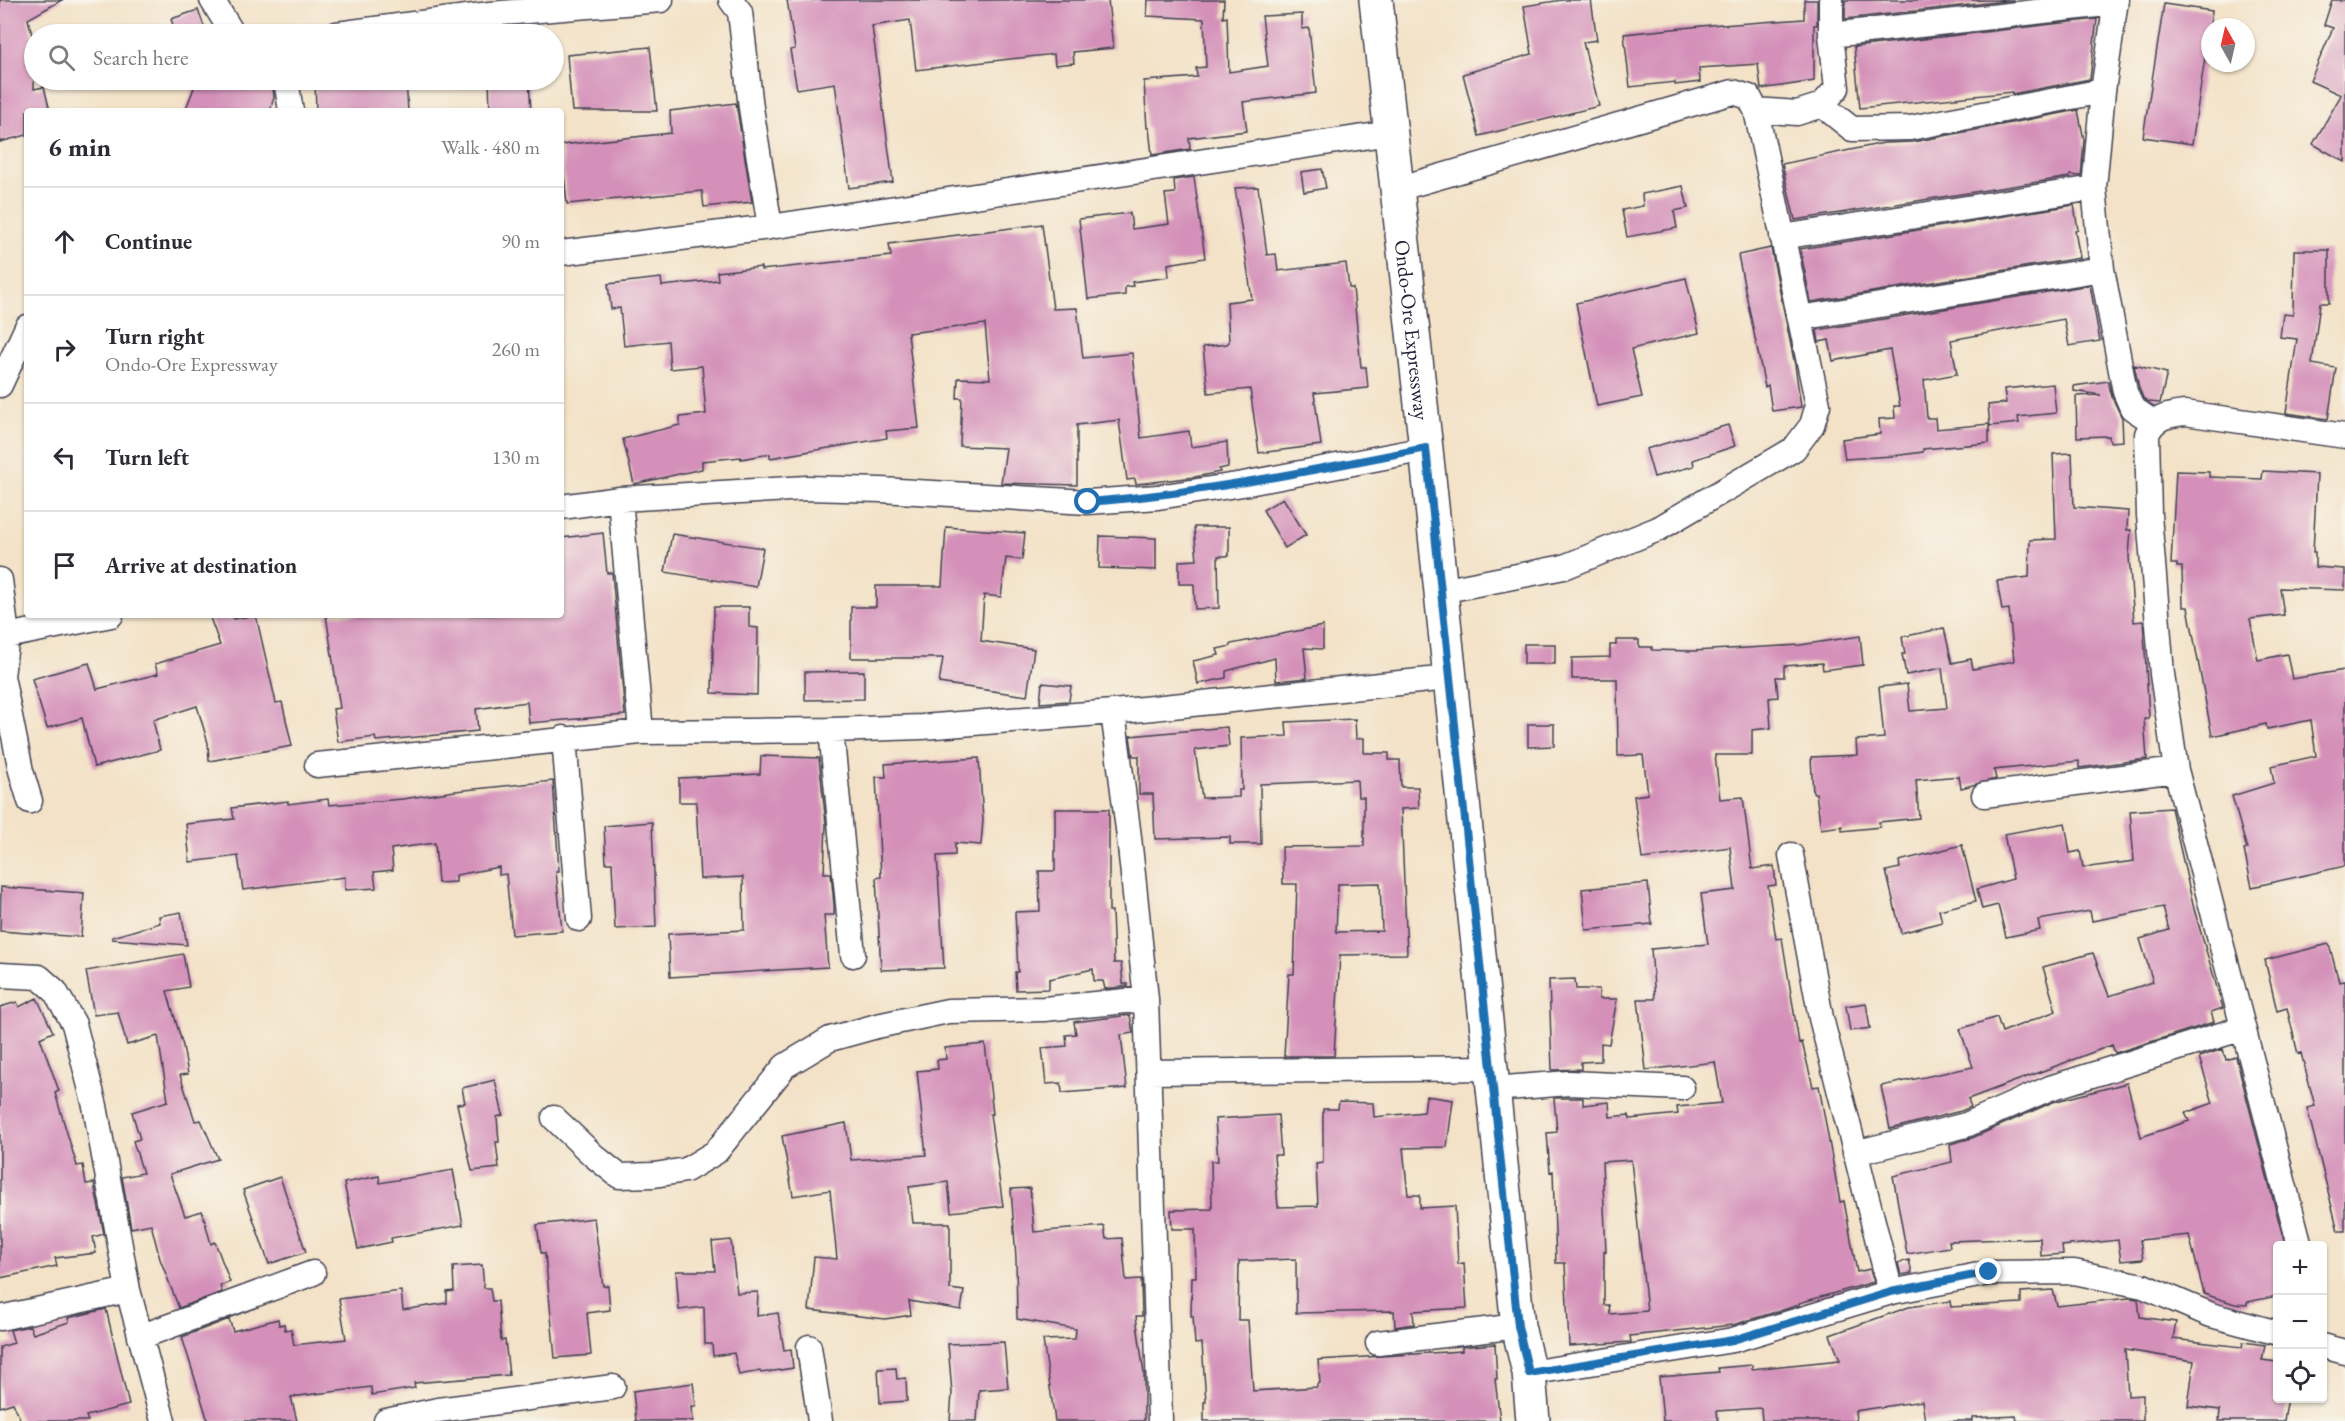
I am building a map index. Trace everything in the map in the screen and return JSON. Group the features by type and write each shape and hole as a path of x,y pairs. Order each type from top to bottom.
{"main road":[{"name":"Ondo-Ore Expressway","path":"1379,1 1390,133 1426,448 1518,1326 1529,1373 1533,1421"}],"street":[{"path":"212,0 226,24"},
{"path":"415,24 501,13 661,0"},
{"path":"731,0 740,12 751,108 771,227"},
{"path":"1756,110 1797,112 1822,105 1837,88 1831,0"},
{"path":"1832,35 2115,2 2103,91 2094,188 2102,269 2125,392 2132,408 2153,422"},
{"path":"288,90 291,108"},
{"path":"1822,105 1852,129 1910,128 2103,91"},
{"path":"1397,189 1733,92 1749,97 1756,110 1818,405 1812,425 1794,449 1648,533 1564,567 1441,591"},
{"path":"564,254 771,227 1390,133"},
{"path":"1782,237 2094,188"},
{"path":"1800,318 2102,269"},
{"path":"0,385 24,333"},
{"path":"2299,1241 2176,770 2162,674 2149,515 2147,434 2153,422 2168,415 2185,414 2345,436"},
{"path":"564,507 620,499 807,488 1088,502 1158,497 1242,484 1426,448"},
{"path":"620,499 641,732"},
{"path":"0,580 7,636 3,676 21,771 30,801"},
{"path":"7,636 96,618"},
{"path":"317,765 564,738 641,732 922,727 1113,712 1449,678"},
{"path":"1113,712 1146,999 1160,1421"},
{"path":"831,730 852,955"},
{"path":"564,738 579,919"},
{"path":"1984,795 2176,770"},
{"path":"1791,855 1821,1018 1891,1292"},
{"path":"0,975 39,977 55,992 74,1024 95,1106 128,1290 163,1421"},
{"path":"554,1118 619,1176 654,1175 686,1170 716,1152 785,1066 830,1039 948,1011 1044,1009 1146,999"},
{"path":"1855,1153 1966,1125 2050,1088 2243,1028"},
{"path":"1149,1072 1492,1079 1682,1088"},
{"path":"1529,1373 1733,1340 1891,1292 1989,1272 2074,1272 2143,1287 2211,1315 2273,1333"},
{"path":"140,1337 313,1273"},
{"path":"0,1318 128,1290"},
{"path":"1378,1343 1518,1326"},
{"path":"809,1347 820,1421"},
{"path":"2327,1347 2345,1352"},
{"path":"386,1421 438,1410 613,1388"}],"building":[{"path":"0,0 62,0 28,19 29,24 24,24 24,90 45,90 49,108 24,108 24,136 0,142"},
{"path":"787,0 1108,0 1113,48 1073,52 1074,63 1055,65 1054,54 916,70 910,20 872,26 893,182 849,188 835,83 797,89 790,50 795,49"},
{"path":"1148,0 1224,0 1223,18 1227,17 1229,72 1268,66 1262,16 1302,14 1302,29 1309,28 1316,93 1243,102 1247,131 1189,138 1190,149 1152,155 1149,128 1147,128 1144,81 1197,77 1196,68 1206,67 1204,19 1147,16"},
{"path":"1562,0 1591,0 1597,40 1583,42 1599,106 1479,136 1463,74 1532,54 1524,6"},
{"path":"1804,0 1817,0 1817,25 1814,25 1814,81 1761,89 1758,64 1699,68 1700,82 1630,87 1624,34 1721,24 1804,19"},
{"path":"1845,0 2014,0 1845,19"},
{"path":"2332,0 2345,0 2345,162 2313,144 2341,95 2310,81 2333,28 2324,25"},
{"path":"2164,4 2212,11 2211,18 2201,18 2201,72 2203,72 2192,144 2143,137"},
{"path":"198,10 203,24 173,24 171,19"},
{"path":"2097,19 2090,79 2012,94 2012,92 1860,108 1854,47"},
{"path":"650,47 657,111 572,111 567,55"},
{"path":"193,90 273,90 271,108 186,108"},
{"path":"315,90 407,90 408,108 316,108"},
{"path":"489,90 530,90 531,108 490,108"},
{"path":"736,103 752,202 704,207 702,191 567,204 564,145 671,133 670,111"},
{"path":"2078,110 2084,140 2081,176 2070,175 2070,177 1795,220 1782,164 1884,143 1913,142"},
{"path":"1322,169 1326,188 1304,192 1301,172"},
{"path":"1194,177 1205,258 1168,264 1169,277 1132,282 1133,286 1125,287 1125,295 1088,299 1079,219 1130,213 1132,229 1169,224 1165,194 1175,193 1174,180"},
{"path":"1683,186 1688,208 1674,211 1677,228 1627,237 1622,210 1643,206 1642,194"},
{"path":"1258,187 1267,255 1276,254 1278,271 1346,263 1349,288 1353,288 1361,367 1366,367 1368,388 1314,393 1321,445 1259,453 1250,389 1208,393 1203,347 1229,342 1227,302 1252,299 1235,188"},
{"path":"2074,205 2078,230 2075,231 2080,258 1811,302 1800,249"},
{"path":"1042,224 1053,309 1077,308 1083,358 1132,353 1141,438 1189,431 1191,447 1227,442 1228,467 1219,469 1220,472 1195,477 1136,484 1135,479 1127,480 1119,420 1077,425 1077,485 1001,483 1006,448 960,446 962,398 957,398 958,378 990,379 985,324 908,333 919,428 886,431 887,438 770,458 770,454 741,459 741,457 702,461 702,469 634,484 623,439 680,425 680,417 706,414 702,366 670,369 668,341 624,346 620,308 611,309 608,284 661,278 662,286 718,280 717,272 761,267 761,270 891,256 889,244"},
{"path":"1771,248 1795,365 1801,407 1772,411 1738,255"},
{"path":"2294,250 2329,250 2329,303 2320,303 2312,364 2336,368 2328,419 2286,413 2297,339 2280,337 2283,314 2293,315"},
{"path":"1686,278 1699,333 1631,349 1642,397 1597,406 1576,303"},
{"path":"2090,285 2100,341 2069,346 2064,319 1951,340 1957,374 1924,380 1927,418 1935,418 1936,429 1989,424 1989,443 1923,449 1923,452 1893,456 1845,459 1842,439 1880,434 1879,419 1895,418 1894,406 1900,406 1890,350 1833,361 1829,340 1819,342 1817,330"},
{"path":"2134,365 2167,373 2160,403 2149,402 2143,398"},
{"path":"2108,381 2112,397 2122,418 2123,441 2110,442 2109,436 2077,437 2076,396 2101,395 2074,391 2074,386"},
{"path":"2053,384 2056,413 2018,417 2019,423 1990,426 1988,405 2006,403 2004,389"},
{"path":"1728,425 1735,446 1693,460 1694,466 1654,477 1646,449"},
{"path":"2072,453 2074,507 2128,511 2127,530 2131,530 2129,556 2134,622 2143,621 2144,634 2149,718 2144,718 2147,759 2079,768 2079,761 1994,770 1996,779 1961,788 1959,776 1916,780 1919,818 1879,822 1880,827 1842,831 1842,826 1821,829 1816,793 1813,793 1811,757 1857,755 1856,740 1884,738 1879,687 1907,684 1910,711 1947,708 1942,668 1906,675 1902,637 1944,628 1952,663 1971,659 1973,669 2014,661 2009,609 2002,610 1997,581 2029,577 2030,540 2056,539 2053,454"},
{"path":"2176,471 2209,472 2209,477 2262,479 2263,471 2317,474 2313,552 2315,552 2315,567 2345,569 2345,590 2280,588 2284,615 2250,619 2258,660 2287,654 2292,679 2345,670 2345,866 2252,887 2244,850 2247,849 2232,796 2274,783 2271,766 2316,756 2311,720 2267,729 2266,724 2212,736 2188,607 2183,607 2182,567 2171,564"},
{"path":"1283,498 1306,535 1285,548 1263,510"},
{"path":"946,527 1025,533 1022,560 1006,558 1001,597 984,595 981,641 1034,649 1027,696 939,683 943,658 851,658 851,607 876,607 876,586 942,586"},
{"path":"1194,527 1229,527 1229,556 1218,556 1219,608 1195,609 1194,584 1179,584 1179,561 1197,560"},
{"path":"603,533 607,573 612,573 625,715 529,723 527,702 476,709 478,731 376,741 375,737 338,742 333,709 340,708 326,618 564,618 564,538"},
{"path":"672,534 763,548 756,587 665,572"},
{"path":"1100,536 1156,538 1156,570 1099,568"},
{"path":"714,607 749,607 749,627 758,628 757,695 712,693"},
{"path":"210,618 257,618 276,703 282,702 292,746 209,761 208,743 197,706 153,720 160,750 94,767 82,718 47,728 32,679 89,663 97,689 158,674 155,664 220,645"},
{"path":"1323,626 1323,649 1304,648 1307,678 1276,681 1275,658 1226,671 1226,678 1198,684 1193,661 1219,655 1217,649 1231,646 1231,644"},
{"path":"1860,636 1863,665 1823,670 1822,663 1784,666 1784,677 1776,677 1778,697 1769,698 1771,728 1752,730 1752,755 1715,755 1720,799 1743,797 1752,869 1774,866 1776,885 1768,886 1776,939 1782,938 1799,1043 1802,1042 1813,1087 1819,1086 1840,1202 1844,1201 1857,1272 1870,1269 1874,1282 1733,1325 1630,1336 1631,1342 1569,1346 1565,1263 1556,1263 1553,1171 1550,1172 1547,1133 1557,1132 1554,1098 1583,1098 1583,1105 1609,1102 1610,1117 1629,1115 1630,1119 1678,1114 1677,1107 1722,1103 1715,1062 1646,1070 1638,999 1655,999 1651,949 1708,944 1701,894 1735,890 1730,847 1642,859 1634,796 1648,794 1643,755 1618,756 1617,679 1572,679 1572,658 1610,657 1610,645 1616,645 1616,640 1639,640 1639,647 1652,647 1652,650 1693,651 1800,645","holes":["1631,1160 1647,1311 1610,1314 1609,1305 1604,1305 1604,1251 1606,1252 1602,1162"]},
{"path":"1524,644 1555,644 1555,664 1524,664"},
{"path":"864,671 864,699 805,700 805,672"},
{"path":"1042,683 1071,686 1069,701 1040,703"},
{"path":"1355,719 1356,739 1364,738 1364,753 1389,753 1389,760 1400,760 1401,787 1418,787 1419,808 1401,809 1407,954 1340,955 1334,1056 1284,1056 1289,974 1294,974 1297,884 1283,884 1282,847 1364,846 1364,797 1358,797 1357,780 1260,784 1261,844 1230,844 1230,837 1155,839 1153,794 1139,794 1139,756 1133,756 1130,736 1227,727 1229,746 1195,750 1202,798 1239,797 1239,790 1242,790 1241,738 1287,736 1286,722","holes":["1380,883 1382,931 1336,932 1338,884"]},
{"path":"1528,724 1554,724 1554,746 1528,747"},
{"path":"761,756 819,758 826,824 824,873 831,873 834,905 834,915 824,915 828,967 670,977 668,934 744,930 743,877 700,879 696,802 679,802 679,778 760,774"},
{"path":"979,758 983,820 981,845 955,843 955,855 937,856 944,968 881,970 876,878 881,877 876,777 886,777 885,764"},
{"path":"553,781 559,871 556,871 562,931 512,935 506,874 499,875 499,867 456,875 456,882 438,883 435,843 391,849 393,870 374,872 376,888 345,890 345,877 243,890 238,856 190,862 186,824 234,819 232,808 288,801 288,804 328,799 329,805 403,799"},
{"path":"2171,808 2194,909 2223,1008 2211,1012 2214,1022 2115,1053 2112,1045 1968,1099 1971,1107 1961,1111 1890,1129 1881,1086 1973,1067 1960,1029 1997,1017 2002,1032 2056,1011 2043,967 2093,953 2109,996 2153,982 2140,939 2169,930 2163,907 2092,921 2090,911 2038,920 2040,930 2006,937 1998,905 1982,909 1977,889 2013,879 2004,834 2065,823 2070,853 2080,851 2083,868 2134,861 2130,811"},
{"path":"1055,809 1109,809 1109,911 1112,911 1114,963 1121,963 1123,984 1128,984 1128,986 1105,989 1103,981 1094,981 1093,969 1049,979 1049,989 1016,990 1015,972 1018,972 1015,912 1040,911 1039,871 1055,871"},
{"path":"652,822 656,927 615,929 612,863 606,863 604,826"},
{"path":"1962,845 1976,901 1939,910 1942,922 1901,933 1886,871 1900,868 1899,861"},
{"path":"1648,883 1652,924 1586,930 1582,889"},
{"path":"1,887 84,893 81,937 0,931"},
{"path":"181,912 187,945 112,939 112,937 160,923 159,916"},
{"path":"2329,944 2339,982 2345,981 2345,1231 2338,1231 2307,1108 2315,1106 2301,1053 2298,1054 2287,1008 2277,1011 2265,960"},
{"path":"183,954 189,987 167,991 183,1046 188,1074 180,1075 195,1121 201,1120 218,1159 170,1174 185,1216 202,1211 211,1244 215,1242 230,1282 220,1286 222,1292 179,1308 160,1259 151,1224 131,1228 122,1177 143,1173 133,1141 140,1139 132,1112 168,1101 158,1036 127,1045 118,1012 94,1015 86,971"},
{"path":"1575,979 1576,989 1599,989 1599,999 1617,999 1609,1044 1601,1043 1601,1061 1581,1062 1581,1069 1552,1070 1549,980"},
{"path":"37,998 53,1032 40,1038 59,1091 55,1093 77,1166 83,1165 86,1184 94,1183 104,1234 93,1237 96,1253 55,1258 57,1266 0,1278 0,1007 17,1002 19,1007"},
{"path":"1866,1003 1870,1028 1850,1031 1846,1006"},
{"path":"1130,1015 1133,1033 1121,1035 1127,1088 1062,1093 1061,1083 1046,1084 1042,1048 1067,1046 1066,1035 1076,1034 1074,1022"},
{"path":"985,1044 993,1114 990,1114 1003,1206 951,1212 948,1182 909,1187 913,1223 950,1223 950,1289 964,1291 961,1310 909,1301 911,1315 885,1319 809,1310 814,1257 837,1259 830,1190 793,1196 782,1136 846,1123 851,1160 926,1155 917,1071 938,1069 937,1060 946,1059 945,1048"},
{"path":"2223,1049 2226,1060 2236,1057 2284,1241 2273,1241 2273,1297 2247,1302 2247,1305 2235,1304 2204,1294 2189,1235 2140,1240 2143,1259 2121,1261 2118,1240 2062,1246 2063,1254 2041,1256 2040,1238 1949,1241 1950,1247 1907,1254 1893,1176 1952,1162 1950,1144 1972,1138 2053,1102 2127,1083 2141,1137 2189,1121 2185,1113 2213,1103 2199,1057"},
{"path":"495,1080 503,1115 497,1117 499,1142 496,1142 499,1168 472,1171 457,1104 465,1103 462,1088"},
{"path":"1426,1096 1453,1100 1447,1147 1403,1148 1408,1195 1420,1195 1420,1208 1455,1206 1458,1264 1464,1263 1467,1308 1413,1311 1414,1324 1395,1327 1394,1311 1296,1313 1296,1259 1239,1261 1238,1320 1248,1320 1253,1391 1317,1387 1320,1383 1318,1360 1462,1351 1462,1347 1495,1344 1497,1379 1495,1379 1500,1421 1204,1421 1204,1402 1206,1402 1202,1343 1195,1344 1193,1316 1191,1316 1192,1277 1196,1277 1195,1229 1172,1229 1171,1210 1212,1209 1211,1161 1218,1161 1215,1119 1278,1115 1281,1155 1274,1155 1278,1207 1318,1206 1316,1164 1323,1163 1323,1109 1338,1109 1339,1102 1373,1103 1374,1117 1424,1112"},
{"path":"453,1170 463,1225 391,1238 392,1242 358,1249 344,1183 379,1176 380,1183"},
{"path":"280,1177 306,1252 269,1264 243,1190"},
{"path":"1030,1188 1034,1232 1104,1226 1106,1239 1122,1238 1126,1280 1141,1279 1142,1316 1136,1316 1144,1374 1144,1421 1055,1421 1043,1340 1075,1339 1076,1329 1017,1319 1016,1258 1011,1189"},
{"path":"594,1218 603,1286 608,1286 610,1310 587,1313 591,1355 555,1358 545,1253 541,1253 537,1225"},
{"path":"731,1240 737,1293 758,1292 757,1316 778,1313 784,1350 791,1349 793,1368 739,1375 734,1353 713,1356 712,1344 705,1344 704,1307 679,1310 676,1271 715,1271 712,1242"},
{"path":"1909,1260 1912,1273 1901,1275 1898,1263"},
{"path":"482,1265 484,1288 490,1288 492,1301 498,1301 501,1341 505,1340 509,1375 414,1383 415,1388 372,1395 371,1387 291,1397 297,1421 208,1421 182,1337 229,1319 233,1331 278,1319 279,1325 284,1324 285,1330 291,1329 294,1345 346,1339 339,1299 401,1291 403,1310 447,1303 447,1292 454,1291 453,1267"},
{"path":"2053,1290 2057,1306 2138,1299 2140,1317 2176,1322 2173,1339 2242,1347 2243,1342 2265,1345 2262,1360 2273,1361 2273,1403 2287,1403 2284,1421 2219,1421 2220,1410 2188,1406 2194,1361 2125,1350 2128,1396 2143,1395 2143,1421 2017,1421 2016,1416 1973,1418 1973,1421 1925,1421 1922,1401 1855,1411 1856,1421 1762,1421 1761,1408 1717,1411 1718,1421 1663,1421 1659,1377 1719,1372 1718,1368 1752,1365 1752,1369 1840,1360 1830,1335 1909,1307 1950,1301 1951,1307 2021,1303 2021,1292"},
{"path":"106,1309 129,1405 86,1416 88,1421 21,1421 13,1403 0,1407 0,1347 14,1343 10,1330 30,1326 33,1334 69,1322 68,1318"},
{"path":"1004,1342 1008,1388 979,1390 977,1421 950,1421 952,1393 948,1344"},
{"path":"896,1368 897,1379 906,1378 907,1401 880,1403 878,1369"},
{"path":"693,1383 696,1406 692,1406 693,1421 636,1421 633,1391"}],"route":[{"path":"1088,502 1158,497 1242,484 1426,448 1518,1326 1529,1373 1733,1340 1891,1292 1989,1272"}]}
